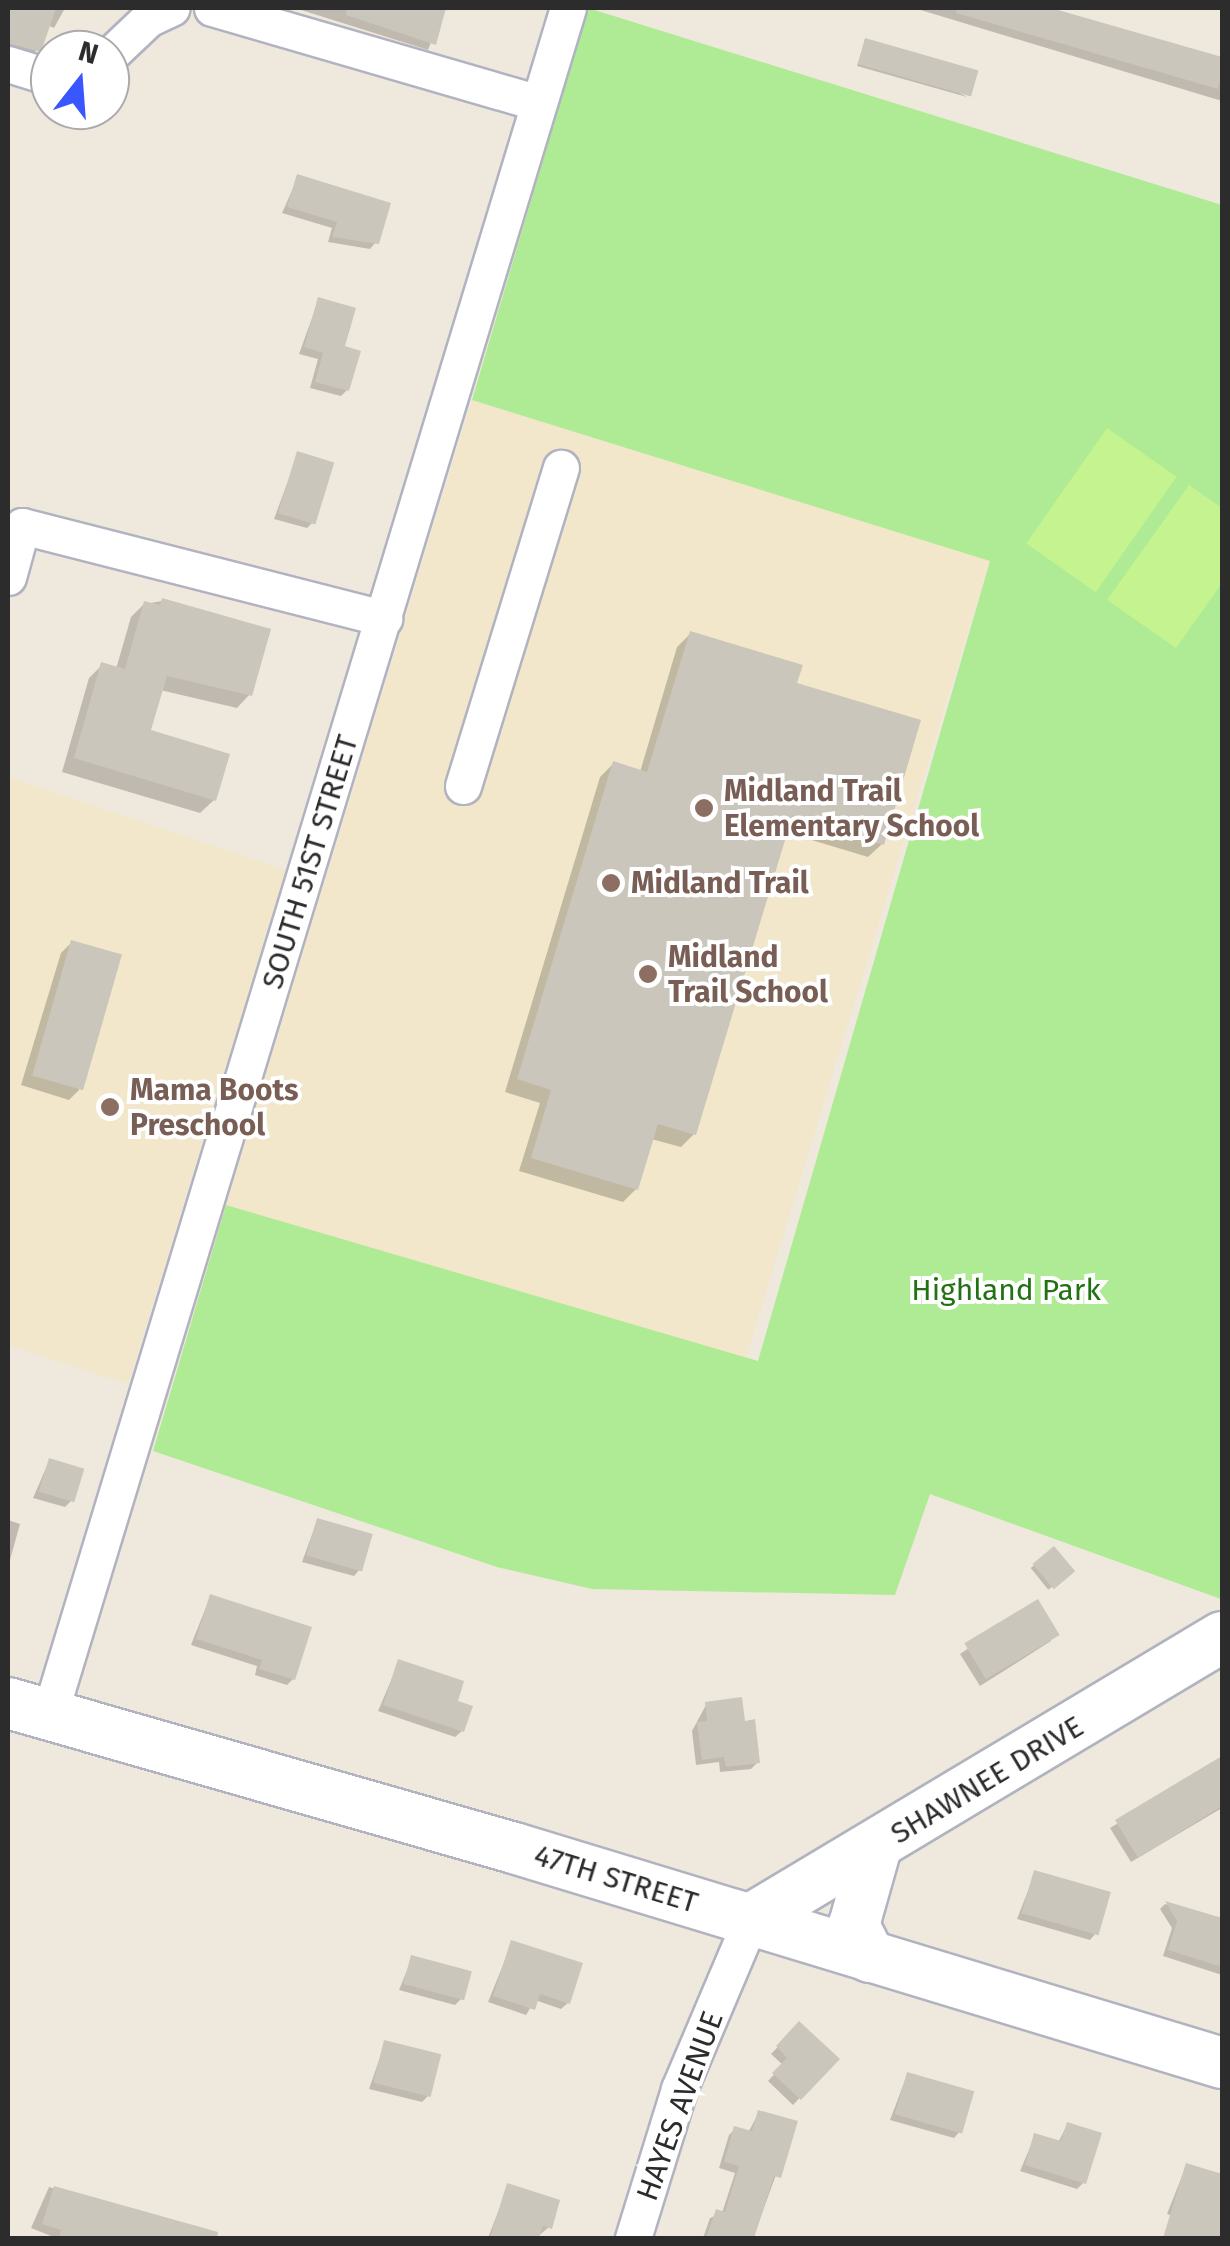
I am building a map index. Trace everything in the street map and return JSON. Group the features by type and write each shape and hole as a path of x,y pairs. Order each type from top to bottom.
{"main road":[{"name":"SHAWNEE DRIVE","path":"751,1919 1222,1638"},
{"name":"47TH STREET","path":"28,1710 751,1919 1222,2063"},
{"path":"870,1957 854,1926 876,1847"}],"street":[{"path":"130,36 148,18 172,8"},
{"path":"212,8 538,103"},
{"name":"SOUTH 51ST STREET","path":"28,1710 384,618 568,8"},
{"path":"462,786 561,468"},
{"path":"8,577 22,526 384,618"},
{"name":"HAYES AVENUE","path":"633,2238 680,2089 751,1919"}],"shaded area":[{"name":"Midland Trail","path":"472,400 990,558 744,1365 226,1206"},
{"name":"Mama Boots Preschool","path":"8,777 286,870 128,1384 8,1345"}],"green space":[{"name":"Highland Park","path":"588,8 1222,205 1221,1599 930,1494 895,1595 592,1589 497,1567 153,1451 226,1205 758,1361 990,561 472,400"},
{"path":"1107,428 1177,477 1096,592 1026,544"},
{"path":"1189,485 1222,508 1222,583 1176,648 1107,600"}],"building":[{"path":"8,8 56,8 48,30 30,30 30,49 8,43"},
{"path":"347,8 446,8 436,45 346,15"},
{"path":"957,8 1051,8 1222,57 1218,89 956,13"},
{"path":"865,38 978,71 971,96 858,64"},
{"path":"297,174 391,203 379,244 332,237 337,222 287,207"},
{"path":"318,297 356,308 345,346 361,351 349,391 315,382 323,353 304,347"},
{"path":"297,451 334,462 315,525 278,513"},
{"path":"162,598 271,629 252,696 167,676 151,730 230,754 216,801 74,758 101,662 125,669 144,601 160,605"},
{"path":"690,631 803,665 797,683 921,720 884,845 792,817 696,1135 658,1124 638,1190 531,1158 551,1090 517,1079 613,761 647,772"},
{"name":"Mama Boots Preschool","path":"71,940 122,955 83,1090 32,1076"},
{"path":"49,1458 84,1469 74,1502 39,1491"},
{"path":"317,1518 373,1534 362,1571 306,1555"},
{"path":"1054,1546 1075,1571 1054,1589 1033,1564"},
{"path":"210,1594 312,1627 295,1680 259,1669 262,1660 196,1639"},
{"path":"1038,1599 1060,1635 986,1679 964,1643"},
{"path":"398,1659 464,1681 458,1701 473,1706 464,1732 383,1705"},
{"path":"742,1697 745,1721 755,1719 760,1763 726,1767 724,1757 702,1760 697,1722 707,1721 705,1702"},
{"path":"1222,1756 1222,1806 1138,1858 1115,1820"},
{"path":"1034,1870 1111,1892 1098,1935 1022,1913"},
{"path":"1165,1901 1222,1918 1222,1967 1168,1950 1177,1921"},
{"path":"511,1940 583,1963 570,2004 540,1994 535,2010 493,1996"},
{"path":"411,1955 472,1971 464,2000 403,1984"},
{"path":"799,2021 840,2059 801,2100 772,2073 787,2058 776,2046"},
{"path":"384,2040 441,2054 431,2097 373,2083"},
{"path":"907,2072 974,2091 962,2134 895,2114"},
{"path":"758,2110 798,2121 781,2178 774,2176 754,2238 706,2238 716,2209 725,2212 739,2166 724,2162 734,2126 752,2131"},
{"path":"1067,2122 1102,2133 1086,2184 1025,2165 1034,2133 1061,2141"},
{"path":"1186,2163 1222,2174 1222,2238 1163,2238"},
{"path":"507,2183 560,2200 552,2229 543,2226 539,2238 490,2238"},
{"path":"54,2186 218,2232 217,2238 59,2238 61,2230 42,2224"}],"place":[{"name":"Midland Trail Elementary School","path":"704,808"},
{"name":"Midland Trail","path":"611,883"},
{"name":"Midland Trail School","path":"648,974"},
{"name":"Mama Boots Preschool","path":"110,1107"}]}
